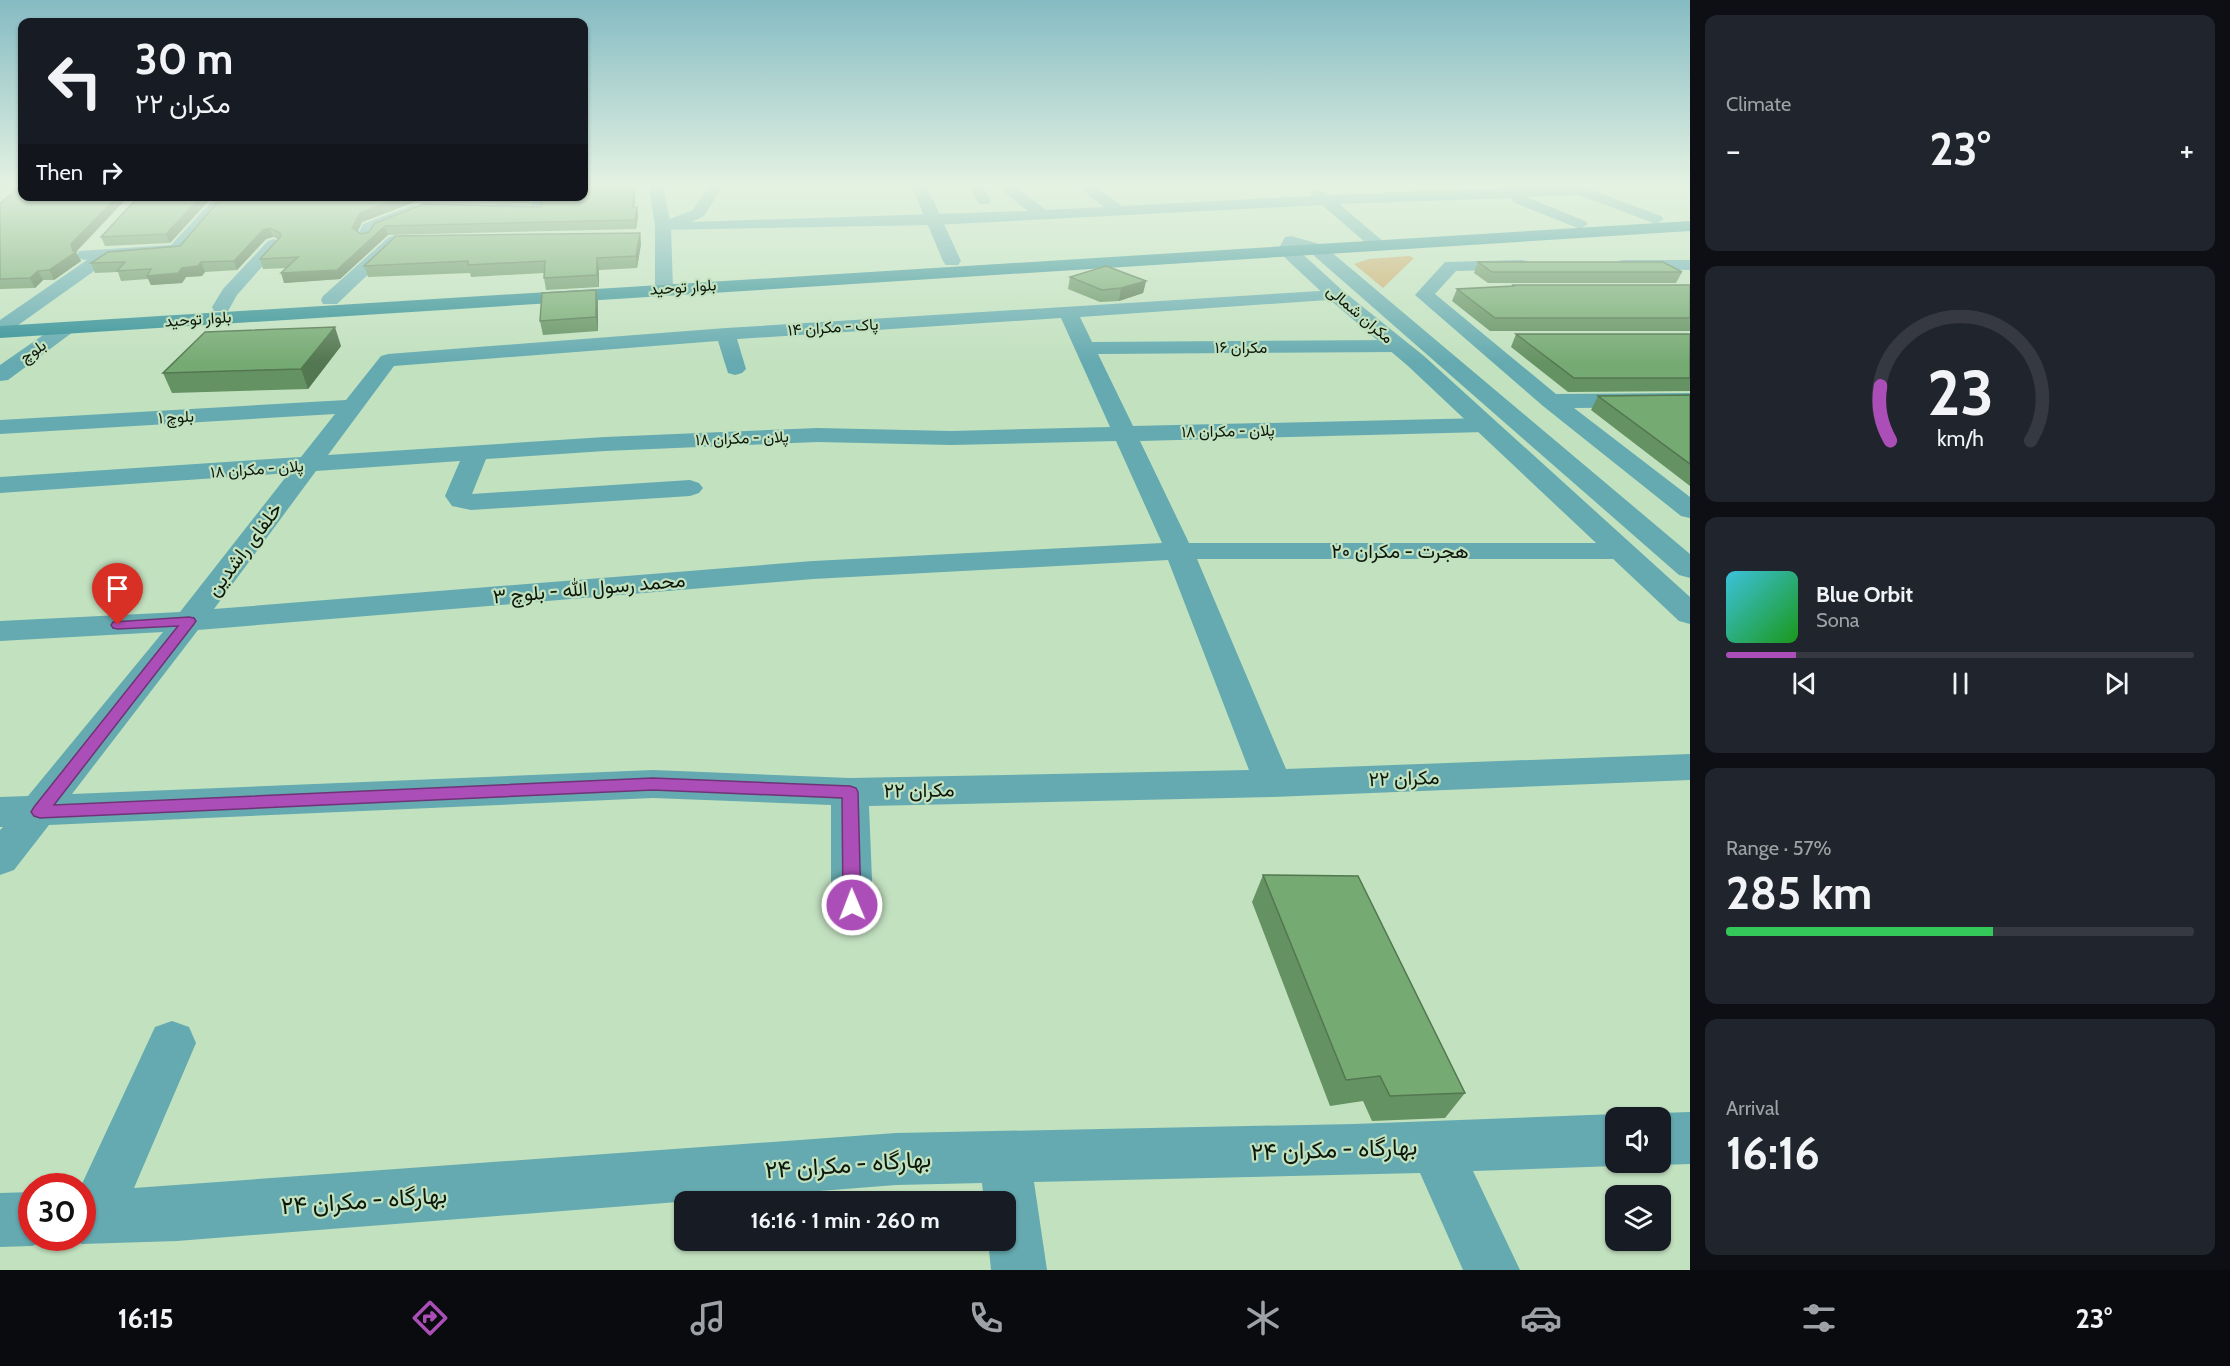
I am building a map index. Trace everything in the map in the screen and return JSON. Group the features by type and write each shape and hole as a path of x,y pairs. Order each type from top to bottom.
{"main road":[{"name":"بلوار توحید","path":"3,325 330,300 664,284 1318,244"},
{"name":"بلوار توحید","path":"1317,249 1350,244"},
{"name":"بلوار توحید","path":"3,325 66,328 952,261 1289,246"}],"street":[{"path":"3,325 105,246 176,250 181,244"},
{"path":"221,307 229,293 274,244"},
{"path":"330,300 389,244"},
{"path":"660,244 664,284"},
{"path":"945,244 952,261"},
{"name":"مکران شمالی","path":"1289,246 1317,249 1690,569"},
{"name":"مکران شمالی","path":"1289,246 1336,295 1398,346 1690,614"},
{"path":"1690,251 1688,252 1690,258"},
{"path":"1537,265 1451,266 1424,296 1551,401 1690,510"},
{"path":"1606,265 1690,265"},
{"path":"1427,290 1450,290"},
{"path":"1336,295 1370,295"},
{"name":"پاک - مکران ۱۴","path":"353,406 388,360 726,334 1336,295"},
{"path":"1068,312 1179,551 1273,783"},
{"name":"بلوچ","path":"0,375 66,328"},
{"path":"726,334 735,369"},
{"path":"1478,339 1501,339"},
{"name":"مکران ۱۶","path":"1084,348 1398,346"},
{"path":"1175,347 1188,366"},
{"path":"1551,401 1690,400"},
{"name":"بلوچ ۱","path":"0,428 353,406"},
{"name":"خلفای راشدین","path":"0,859 40,812 189,621 353,406"},
{"name":"پلان - مکران ۱۸","path":"0,486 604,444 818,435 951,438 1485,425"},
{"path":"476,453 458,496 461,500 471,502 690,488"},
{"path":"1651,480 1690,480"},
{"name":"هجرت - مکران ۲۰","path":"1179,551 1622,551"},
{"name":"محمد رسول الله - بلوچ ۳","path":"0,631 189,621 813,570 1179,551"},
{"name":"مکران ۲۲","path":"0,812 653,784 850,792 1273,783 1690,767"},
{"path":"850,792 852,905"},
{"path":"96,1200 172,1042"},
{"path":"1671,1139 1690,1138"},
{"name":"بهارگاه - مکران ۲۴","path":"96,1217 177,1214 896,1159 1354,1150 1605,1140"},
{"path":"1434,1146 1492,1270"},
{"path":"1005,1157 1019,1270"},
{"path":"0,1220 18,1219"}],"shaded area":[{"path":"1409,256 1414,258 1383,288 1354,264 1369,259"}],"building":[{"path":"0,244 71,244 73,251 76,252 49,270 38,271 30,278 0,279"},
{"path":"250,244 234,261 201,262 198,266 182,268 178,273 147,276 151,269 117,271 125,262 91,263 108,252 180,246"},
{"path":"273,244 365,244 337,270 281,273 298,257 260,259"},
{"path":"387,244 638,244 636,256 597,258 597,275 544,278 545,261 468,265 468,261 364,266"},
{"path":"1478,262 1663,262 1682,272 1492,272"},
{"path":"1106,266 1146,281 1121,288 1102,290 1070,277"},
{"path":"1513,285 1690,285 1690,318 1495,318 1457,289"},
{"path":"596,290 596,317 540,321 542,293"},
{"path":"335,327 301,369 163,373 205,332"},
{"path":"1516,334 1690,334 1690,378 1574,378"},
{"path":"1690,395 1690,464 1598,396"},
{"path":"1263,875 1358,876 1465,1093 1390,1096 1380,1076 1346,1080"}],"route":[{"path":"118,625 189,621 40,812 653,784 850,792 852,905"}]}
